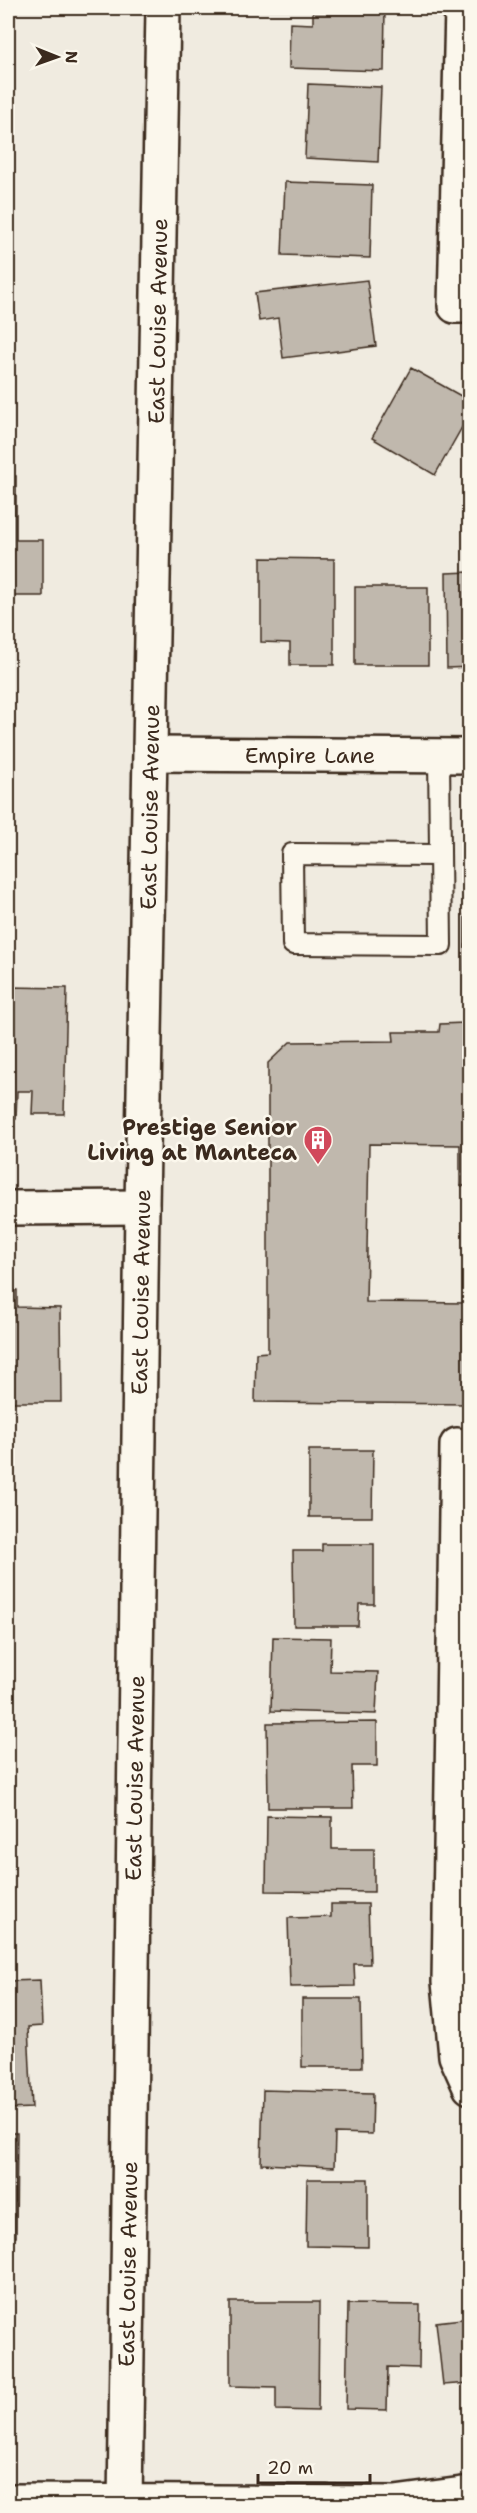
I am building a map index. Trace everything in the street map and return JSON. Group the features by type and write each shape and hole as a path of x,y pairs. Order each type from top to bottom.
{"street":[{"name":"East Louise Avenue","path":"125,2503 142,1208 163,8"},
{"path":"462,8 462,306"},
{"name":"Empire Lane","path":"151,754 454,756"},
{"path":"8,1208 142,1208"},
{"path":"457,1445 462,1668 449,1982 456,2056 470,2087"},
{"path":"8,2501 395,2503 470,2493"}],"lane":[{"path":"440,855 292,854 293,944 441,945 440,855 454,756"}],"building":[{"path":"313,8 385,8 384,71 289,68 290,23 313,24"},
{"path":"308,84 381,87 378,162 305,158"},
{"path":"285,182 372,185 370,258 282,255"},
{"path":"367,280 376,346 283,358 278,318 259,321 255,293"},
{"path":"411,368 470,401 470,413 435,475 372,438"},
{"path":"8,476 16,476 16,540 43,540 43,596 8,596"},
{"path":"261,558 334,559 334,665 290,665 290,643 261,642"},
{"path":"470,572 470,667 447,668 446,573"},
{"path":"355,587 428,587 428,665 355,665"},
{"name":"Prestige Senior Living at Manteca","path":"465,915 470,915 470,1186 460,1186 460,1145 369,1144 366,1302 470,1303 470,1404 255,1402 256,1353 268,1352 268,1063 290,1042 394,1041 393,1032 439,1032 440,1024 464,1023"},
{"path":"8,987 67,988 64,1114 32,1114 33,1091 17,1091 16,1119 8,1119"},
{"path":"8,1290 17,1290 17,1307 60,1308 61,1402 8,1402"},
{"path":"309,1450 373,1450 372,1517 309,1517"},
{"path":"322,1544 374,1544 374,1604 359,1604 358,1626 294,1626 293,1551 322,1551"},
{"path":"273,1637 331,1638 330,1671 378,1672 376,1714 271,1711"},
{"path":"377,1722 377,1766 352,1766 353,1808 268,1808 267,1723"},
{"path":"267,1816 332,1817 332,1849 374,1849 374,1892 266,1891"},
{"path":"331,1904 368,1904 370,1964 354,1964 355,1986 290,1987 288,1918 331,1917"},
{"path":"40,1980 42,2026 28,2027 32,2108 8,2109 8,1981"},
{"path":"302,1999 361,1999 362,2067 302,2067"},
{"path":"263,2090 373,2093 372,2134 335,2133 334,2167 261,2164"},
{"path":"8,2133 17,2133 16,2237 8,2237"},
{"path":"307,2179 368,2179 368,2247 306,2246"},
{"path":"230,2302 319,2302 318,2411 276,2410 276,2387 230,2386"},
{"path":"348,2304 420,2305 419,2368 388,2367 387,2410 346,2409"},
{"path":"470,2318 470,2383 443,2385 436,2322"}],"place":[{"name":"Prestige Senior Living at Manteca","path":"318,1166"}]}
